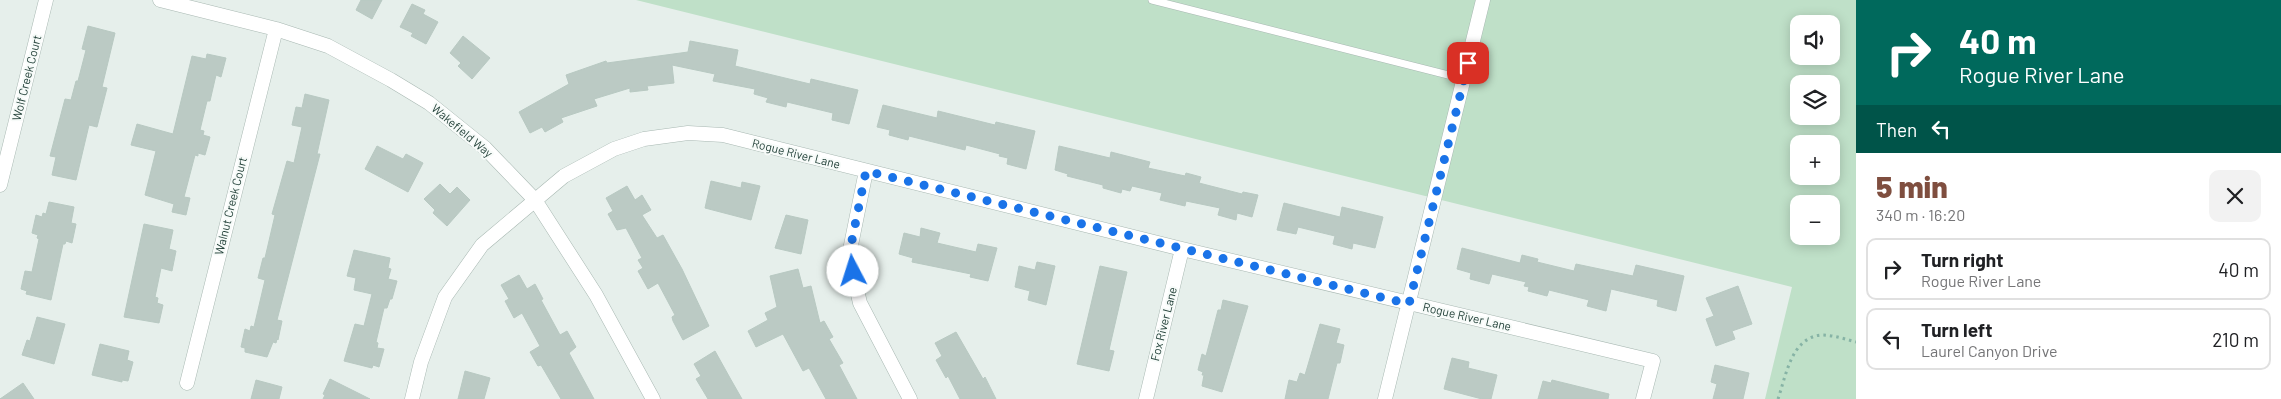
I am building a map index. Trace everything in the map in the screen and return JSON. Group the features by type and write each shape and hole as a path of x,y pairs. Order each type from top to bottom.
{"street":[{"name":"Wolf Creek Court","path":"0,185 46,0"},
{"name":"Wakefield Way","path":"160,0 276,29 328,46 429,103 485,148 535,200 596,295 653,399"},
{"path":"1385,399 1484,0"},
{"name":"Walnut Creek Court","path":"187,382 276,29"},
{"name":"Rogue River Lane","path":"412,399 421,362 445,296 482,245 564,176 614,149 644,139 688,133 724,135 1182,250 1653,361 1643,399"},
{"path":"866,171 849,255 860,303 910,399"},
{"name":"Fox River Lane","path":"1146,399 1182,250"}],"lane":[{"path":"1152,0 1464,79"}],"path":[{"path":"1778,399 1792,358 1803,343 1822,335 1856,342"}],"green space":[{"path":"636,0 1856,0 1856,399 1765,399 1792,287"}],"building":[{"path":"361,0 382,0 372,19 356,10"},
{"path":"412,4 425,10 423,14 438,22 426,44 411,36 413,33 400,27"},
{"path":"88,26 115,33 102,87 107,88 97,127 89,125 76,180 52,175 56,157 50,156 65,99 71,100 76,81 78,81 86,50 82,49"},
{"path":"463,36 490,58 472,79 458,66 461,63 450,53"},
{"path":"690,41 738,50 735,66 810,84 811,79 858,90 849,124 832,120 833,113 787,102 786,107 766,102 768,98 754,94 755,89 713,81 715,74 672,65 674,83 647,86 648,90 630,92 630,88 594,99 597,106 561,118 563,122 545,132 542,127 530,133 519,112 569,84 566,75 606,61 607,63 688,52"},
{"path":"207,54 226,58 221,77 216,75 210,101 207,101 200,130 204,131 203,135 210,137 205,155 198,153 198,156 195,155 184,197 190,198 186,215 172,212 174,204 145,195 156,151 131,145 137,124 173,134 192,56 206,59"},
{"path":"305,94 329,100 317,154 320,154 277,320 282,321 278,340 276,343 273,342 267,357 245,352 245,348 241,347 245,329 250,331 251,326 254,327 265,280 258,278 263,258 265,258 275,215 272,214 287,161 294,163 302,127 292,125 296,107 302,108"},
{"path":"883,105 937,118 938,111 995,125 996,122 1035,131 1026,169 1007,164 1008,158 999,156 1000,154 966,145 965,150 909,136 908,140 889,135 890,130 877,127"},
{"path":"377,146 403,159 406,154 423,163 408,192 365,169"},
{"path":"1059,146 1110,158 1111,152 1150,162 1148,168 1185,176 1186,173 1201,177 1199,183 1242,194 1243,192 1258,195 1252,217 1237,213 1236,220 1218,215 1220,208 1186,201 1185,206 1160,200 1162,193 1132,186 1130,191 1122,189 1121,193 1103,188 1103,185 1067,176 1068,174 1055,170"},
{"path":"711,181 741,188 742,182 760,186 751,220 705,208"},
{"path":"440,184 450,194 457,187 470,200 447,226 433,213 435,210 424,199"},
{"path":"627,186 635,200 642,195 651,210 642,215 657,238 663,235 682,269 709,326 683,340 673,321 672,317 675,315 658,283 648,289 638,271 643,268 638,260 642,258 626,228 617,230 608,214 613,211 606,198"},
{"path":"49,202 74,207 71,223 76,224 72,243 66,241 63,244 51,300 26,294 27,291 21,289 25,271 32,272 39,239 37,238 38,235 32,233 36,215 42,217 43,213 46,214"},
{"path":"1284,203 1340,217 1342,207 1383,217 1375,248 1353,243 1352,249 1333,244 1335,236 1298,227 1296,234 1277,230"},
{"path":"786,215 808,220 801,254 775,248"},
{"path":"144,224 173,230 169,249 176,251 172,271 161,268 155,297 158,298 157,303 163,305 159,323 124,317"},
{"path":"921,228 940,233 937,243 976,252 978,244 997,248 988,281 970,277 971,274 912,262 913,258 899,254 904,233 920,237"},
{"path":"1462,248 1520,263 1522,255 1538,259 1537,262 1574,271 1576,264 1633,276 1636,265 1684,276 1676,311 1657,306 1658,300 1611,289 1606,311 1587,306 1589,300 1549,290 1547,296 1528,291 1529,287 1524,286 1526,282 1492,274 1489,284 1470,279 1471,273 1457,269"},
{"path":"354,250 390,258 388,268 391,269 388,279 397,281 392,299 390,299 387,308 384,308 376,342 378,343 377,348 384,349 379,367 373,365 372,368 344,361 355,324 364,326 372,294 354,290 356,278 347,276"},
{"path":"1037,262 1055,266 1046,305 1028,300 1030,291 1015,287 1019,266 1035,270"},
{"path":"1100,266 1127,272 1109,350 1114,351 1109,371 1077,364"},
{"path":"798,269 803,288 811,286 820,323 824,321 833,337 829,339 843,363 839,365 857,399 826,399 809,368 803,371 783,334 756,347 748,331 768,320 765,313 777,307 770,276"},
{"path":"519,275 527,289 535,284 543,299 541,300 560,335 567,331 576,347 569,353 594,399 561,399 541,365 538,366 530,352 540,346 522,313 514,318 505,301 509,299 501,285"},
{"path":"1738,286 1752,324 1732,331 1735,339 1716,346 1706,319 1714,316 1706,298"},
{"path":"1223,300 1248,306 1222,392 1202,386 1204,375 1202,375 1203,372 1198,370 1202,354 1206,356 1218,310 1221,310"},
{"path":"37,317 65,324 54,364 22,355 27,340 30,341"},
{"path":"1320,324 1340,329 1336,343 1344,345 1340,363 1337,363 1328,399 1285,399 1289,380 1297,382 1300,373 1305,375"},
{"path":"956,332 983,379 985,377 996,399 960,399 948,376 946,378 936,360 942,356 935,343"},
{"path":"100,344 129,351 127,360 133,362 128,381 122,380 122,382 92,375"},
{"path":"715,351 742,399 708,399 696,379 701,376 694,364"},
{"path":"1452,358 1469,362 1468,368 1497,375 1491,399 1482,399 1444,389"},
{"path":"1715,365 1749,373 1743,399 1713,399 1717,384 1711,382"},
{"path":"465,371 490,378 484,399 458,399"},
{"path":"330,379 370,399 323,399 325,395 323,394"},
{"path":"256,380 282,387 279,399 251,399"},
{"path":"1552,380 1609,394 1608,399 1538,399 1543,381 1551,383"},
{"path":"23,383 34,399 0,399"}],"route":[{"path":"853,271 849,255 866,171 1182,250 1409,304 1468,63"}]}
